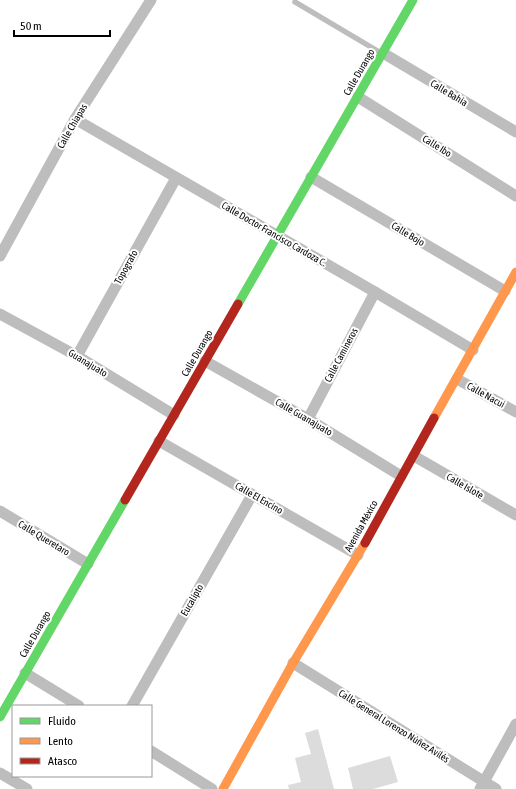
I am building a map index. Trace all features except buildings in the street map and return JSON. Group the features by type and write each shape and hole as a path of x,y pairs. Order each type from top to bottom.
{"street":[{"name":"Calle Chiapas","path":"0,256 4,241 75,119 150,0"},
{"name":"Calle Durango","path":"0,717 413,0"},
{"name":"Calle Bahía","path":"383,53 516,132"},
{"name":"Calle Ibo","path":"358,96 516,196"},
{"name":"Calle Doctor Francisco Cardoza C.","path":"75,119 473,350"},
{"name":"Calle Bojo","path":"311,177 505,291"},
{"name":"Topografo","path":"77,356 176,178"},
{"name":"Avenida México","path":"223,789 293,663 358,555 516,272"},
{"name":"Calle Camineros","path":"308,419 375,292"},
{"name":"Guanajuato","path":"0,314 77,356 174,415"},
{"name":"Calle Guanajuato","path":"205,361 308,419 401,476"},
{"name":"Calle Nacui","path":"457,379 516,412"},
{"name":"Calle El Encino","path":"159,441 358,555"},
{"name":"Calle Islote","path":"414,456 516,515"},
{"name":"Eucalipto","path":"133,705 252,495"},
{"name":"Calle Queretaro","path":"0,511 88,564"},
{"name":"Calle General Lorenzo Núñez Avilés","path":"293,663 482,786 496,789"},
{"path":"25,673 76,705"},
{"path":"482,786 516,724"},
{"path":"152,752 212,789"},
{"path":"0,774 27,789"}],"lane":[{"path":"295,2 383,53"}],"traffic: fast":[{"path":"238,304 413,0"},
{"path":"0,717 125,500"}],"traffic: slow":[{"path":"434,418 516,272"},
{"path":"223,789 293,663 365,543"}],"traffic: jam":[{"path":"125,500 238,304"},
{"path":"365,543 434,418"}]}
